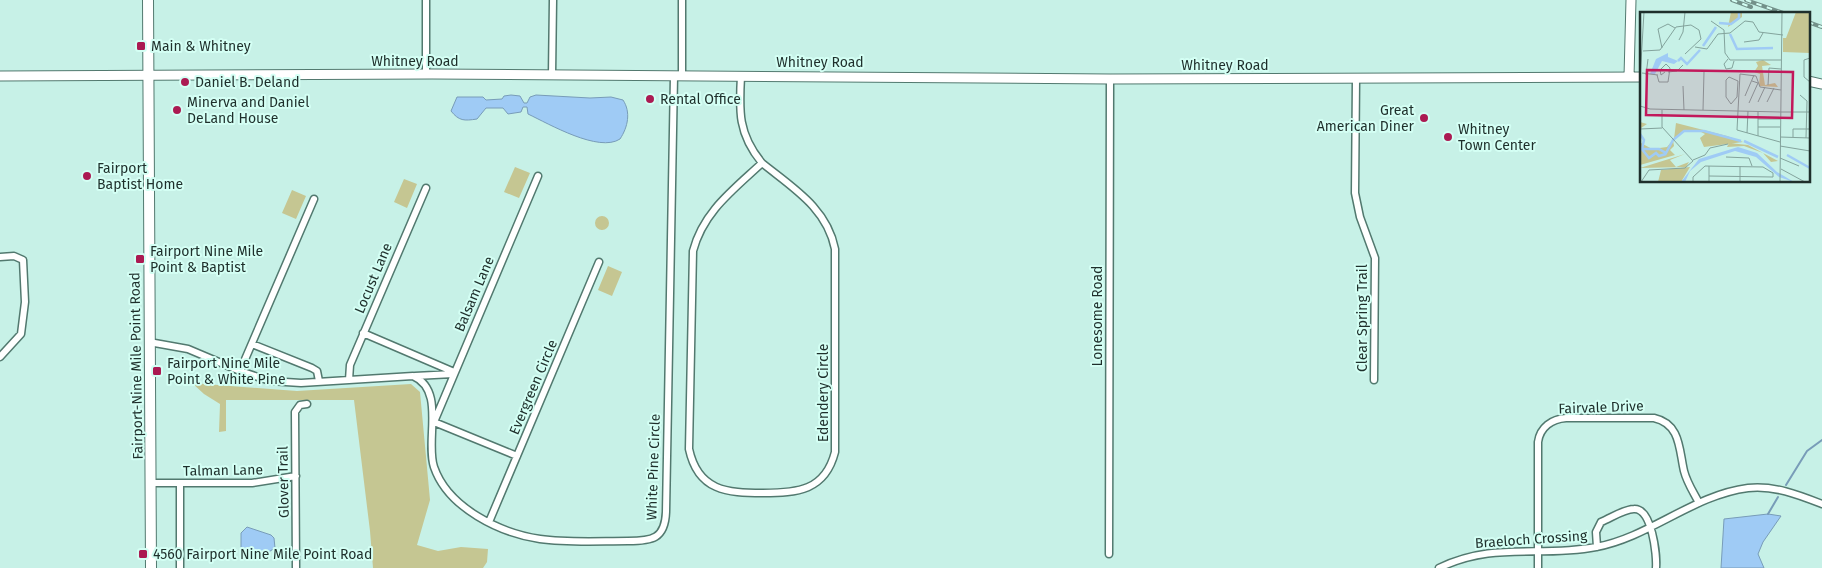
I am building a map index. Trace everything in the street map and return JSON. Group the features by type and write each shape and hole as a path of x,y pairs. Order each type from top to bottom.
{"main road":[{"name":"Fairport-Nine Mile Point Road","path":"148,0 151,568"},
{"path":"1629,77 1631,0"},
{"name":"Whitney Road","path":"0,76 426,74 1110,79 1640,77"}],"street":[{"path":"426,0 426,74"},
{"path":"552,75 553,0"},
{"name":"White Pine Circle","path":"414,376 426,385 434,422 430,446 436,473 461,504 489,522 526,536 556,540 645,540 656,537 664,526 682,0"},
{"name":"Edendery Circle","path":"740,76 742,128 749,146 762,163 816,208 827,224 835,249 835,452 830,466 820,480 809,487 794,492 735,492 717,488 698,473 689,449 693,251 698,234 708,215 762,163"},
{"name":"Lonesome Road","path":"1109,554 1110,79"},
{"name":"Clear Spring Trail","path":"1356,79 1355,193 1360,217 1375,258 1374,380"},
{"name":"Balsam Lane","path":"434,422 538,176"},
{"name":"Locust Lane","path":"349,380 350,365 426,188"},
{"path":"240,371 314,199"},
{"path":"0,257 14,256 23,260 25,302 21,334 0,357"},
{"name":"Evergreen Circle","path":"489,522 599,262"},
{"path":"364,333 454,373"},
{"path":"149,342 188,349 240,371 270,381 319,382 454,373"},
{"path":"252,344 312,368 317,371 319,382"},
{"name":"Glover Trail","path":"296,568 295,412 300,405 307,404"},
{"name":"Fairvale Drive","path":"1538,568 1538,442 1542,430 1554,420 1566,418 1654,418 1663,420 1676,434 1685,472 1699,504"},
{"path":"434,422 517,456"},
{"name":"Talman Lane","path":"151,483 252,483 296,476"},
{"path":"180,483 180,568"},
{"name":"Braeloch Crossing","path":"1439,568 1479,553 1597,547 1650,527 1730,492 1762,488 1789,492 1822,504"},
{"name":"Braeloch Crossing","path":"1597,547 1596,532 1598,524 1632,509 1644,512 1650,527"},
{"path":"1650,527 1656,549 1656,568"}],"green space":[{"path":"515,167 530,173 519,198 504,192"},
{"path":"404,179 417,184 407,208 394,202"},
{"path":"292,190 306,196 296,219 282,213"},
{"path":"599,216 605,216 609,223 605,230 599,230 595,226 595,220"},
{"path":"608,266 622,272 612,296 598,290"},
{"path":"192,383 297,391 411,384 420,392 430,500 417,545 438,551 461,547 488,549 487,562 483,568 373,568 354,400 226,400 226,431 219,432 220,404 204,394"}],"water":[{"path":"536,95 590,98 611,97 623,100 628,114 627,125 620,139 611,142 600,142 574,136 548,124 528,114 527,107 523,107 521,112 508,114 503,108 486,108 477,119 469,120 462,120 451,111 457,97 483,97 486,100 502,99 504,96 520,96 524,103 527,103 530,97"},
{"path":"1768,514 1781,516 1763,542 1758,554 1764,568 1721,568 1724,519"},
{"path":"247,527 271,535 274,538 275,548 267,553 246,554 241,548 241,533"}],"waterway":[{"path":"1786,485 1807,451 1822,440"},
{"path":"1768,514 1778,497"}],"railway":[{"path":"1732,0 1751,7"},
{"path":"1746,0 1780,12"},
{"path":"1810,23 1822,27"}],"place":[{"name":"Main & Whitney","path":"141,46"},
{"name":"Daniel B. Deland","path":"185,82"},
{"name":"Rental Office","path":"650,99"},
{"name":"Minerva and Daniel DeLand House","path":"177,110"},
{"name":"Great American Diner","path":"1424,118"},
{"name":"Whitney Town Center","path":"1448,137"},
{"name":"Fairport Baptist Home","path":"87,176"},
{"name":"Fairport Nine Mile Point & Baptist","path":"140,259"},
{"name":"Fairport Nine Mile Point & White Pine","path":"157,371"},
{"name":"4560 Fairport Nine Mile Point Road","path":"143,554"}]}
